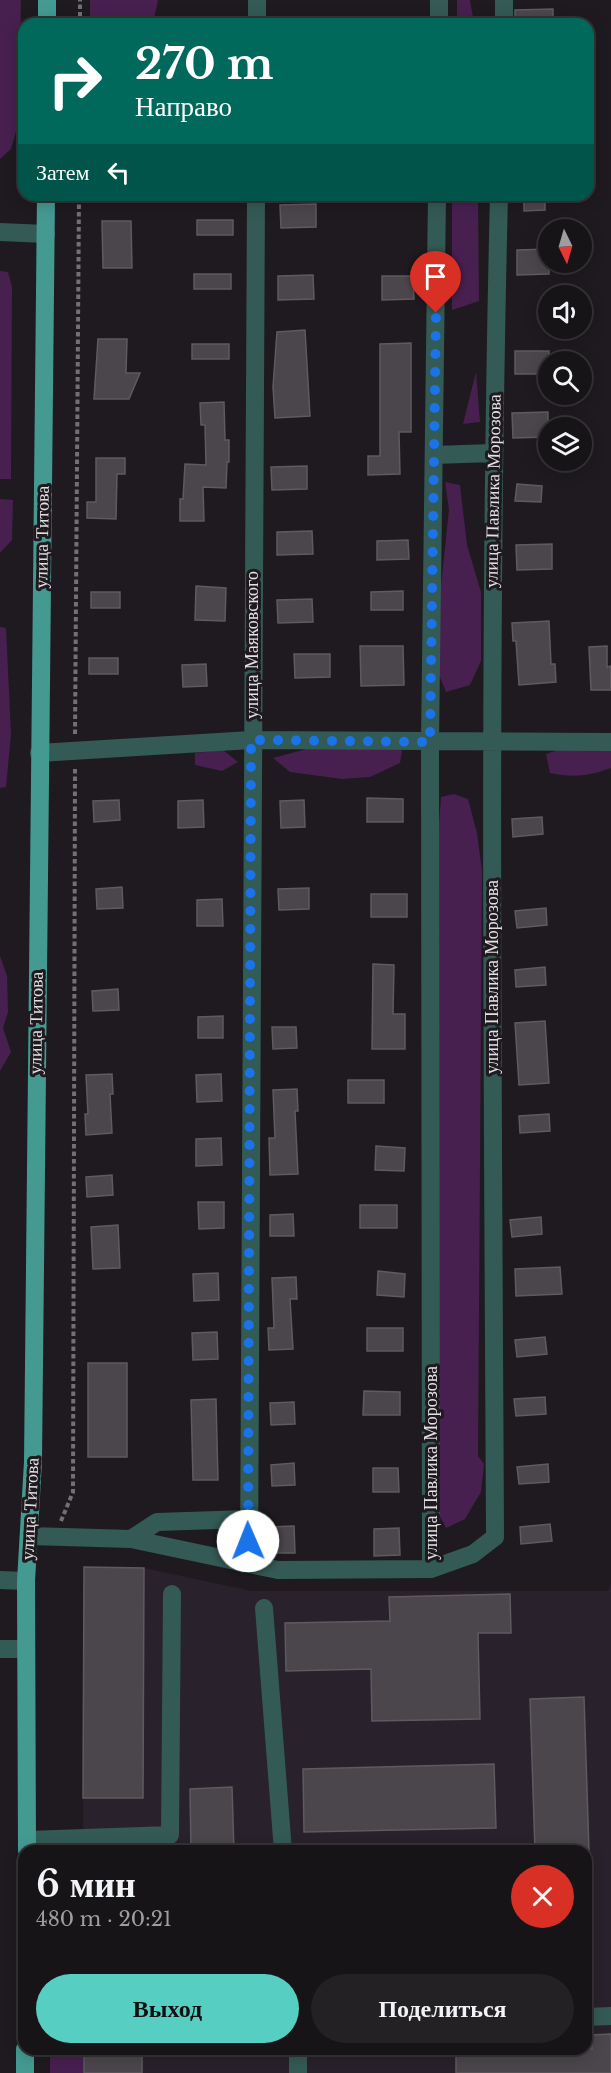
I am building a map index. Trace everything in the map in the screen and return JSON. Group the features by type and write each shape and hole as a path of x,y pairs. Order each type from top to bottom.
{"main road":[{"path":"47,0 47,18"},
{"name":"улица Титова","path":"28,1845 26,1581 33,1462 46,201"},
{"path":"25,2055 25,2073"}],"street":[{"path":"257,0 257,18"},
{"path":"439,0 439,18"},
{"path":"504,0 504,18"},
{"name":"улица Маяковского","path":"249,1563 247,1519 256,201"},
{"name":"улица Павлика Морозова","path":"437,201 430,742 431,1569 473,1554 495,1537 490,742 499,201"},
{"path":"0,232 46,234"},
{"path":"434,455 493,453"},
{"path":"39,753 251,740 611,742"},
{"path":"131,1539 157,1522 247,1519"},
{"path":"30,1536 131,1539 278,1570 431,1569"},
{"path":"0,1580 26,1581"},
{"path":"28,1845 102,1844 171,1835 172,1594"},
{"path":"264,1608 284,1845"},
{"path":"0,1649 26,1650"},
{"path":"592,2017 611,2016"},
{"path":"298,2055 298,2073"}],"path":[{"path":"80,0 80,18"},
{"path":"54,1536 73,1492 79,201"}],"shaded area":[{"path":"0,0 21,0 21,18 18,18 18,124 11,149 0,159"},
{"path":"90,0 158,0 154,18 90,18"},
{"path":"457,0 470,0 473,18 457,18"},
{"path":"452,201 478,201 479,301 452,310"},
{"path":"0,271 8,272 12,287 11,479 0,479"},
{"path":"476,372 480,422 463,424"},
{"path":"445,482 460,485 467,545 481,592 481,661 470,685 446,692 439,675 436,632 449,510"},
{"path":"0,499 13,500 12,540 0,553"},
{"path":"0,627 6,628 11,734 6,787 0,788"},
{"path":"343,739 386,739 402,751 400,763 370,777 342,779 290,772 273,758"},
{"path":"573,745 611,749 611,768 581,775 550,773 546,754"},
{"path":"223,750 238,762 222,771 195,765 195,753"},
{"path":"454,794 468,799 477,833 482,871 478,1456 484,1464 481,1492 465,1519 446,1528 436,1509 437,851 441,797"},
{"path":"0,956 7,976 8,1012 3,1028 11,1052 0,1071"},
{"path":"84,1567 144,1568 252,1591 608,1591 611,1583 611,2073 84,2073 83,2055 592,2055 592,1845 83,1845"},
{"path":"50,2055 83,2055 84,2073 50,2073"}],"building":[{"path":"553,9 553,18 515,18 515,10"},
{"path":"524,201 545,201 545,210 524,211"},
{"path":"316,204 316,227 281,228 280,205"},
{"path":"197,220 233,220 233,235 197,235"},
{"path":"102,221 131,221 132,268 103,268"},
{"path":"538,249 538,273 549,274 517,275 517,250"},
{"path":"194,274 231,274 231,289 194,289"},
{"path":"313,275 314,299 278,300 278,276"},
{"path":"382,276 413,276 414,299 382,300"},
{"path":"305,330 310,416 275,418 273,387 277,332"},
{"path":"98,339 127,339 126,373 140,373 129,399 94,399"},
{"path":"411,343 411,432 399,432 400,474 368,475 368,456 380,456 380,344"},
{"path":"192,344 229,344 229,359 192,359"},
{"path":"515,351 538,351 538,374 515,374"},
{"path":"224,402 225,440 229,440 226,488 203,487 204,521 180,521 180,499 183,499 185,464 206,465 205,425 201,425 200,403"},
{"path":"548,412 548,417 538,417 538,437 513,438 512,413"},
{"path":"96,458 125,458 125,474 117,474 116,519 87,518 87,502 96,502"},
{"path":"307,466 307,489 272,490 271,467"},
{"path":"517,484 542,486 541,502 515,501"},
{"path":"312,531 313,554 277,555 277,532"},
{"path":"408,540 409,559 377,560 377,541"},
{"path":"552,544 552,569 517,570 516,545"},
{"path":"196,586 226,588 225,621 195,620"},
{"path":"403,591 403,610 371,610 371,592"},
{"path":"91,592 120,592 120,608 91,608"},
{"path":"312,599 313,622 278,623 277,600"},
{"path":"549,621 551,664 555,664 556,682 519,685 516,641 513,641 512,623"},
{"path":"360,646 403,646 404,685 361,686"},
{"path":"607,646 607,667 611,666 611,690 591,690 589,647"},
{"path":"294,654 330,654 330,677 295,678"},
{"path":"89,658 118,658 118,674 89,674"},
{"path":"206,664 207,686 183,687 182,665"},
{"path":"367,798 403,799 403,822 367,822"},
{"path":"119,800 120,820 94,822 93,801"},
{"path":"203,800 204,827 178,828 178,801"},
{"path":"304,800 305,827 281,828 280,801"},
{"path":"542,817 543,834 513,837 512,819"},
{"path":"122,887 123,908 97,909 96,889"},
{"path":"309,888 309,909 279,910 278,889"},
{"path":"371,894 407,894 407,917 371,917"},
{"path":"222,899 223,926 197,926 197,900"},
{"path":"546,908 547,925 517,928 515,911"},
{"path":"373,964 394,965 393,1014 405,1014 405,1049 372,1049"},
{"path":"545,967 546,985 516,987 515,970"},
{"path":"118,989 119,1010 93,1011 92,991"},
{"path":"223,1016 223,1038 198,1038 198,1017"},
{"path":"545,1021 549,1083 519,1085 515,1023"},
{"path":"272,1027 296,1027 297,1048 273,1049"},
{"path":"112,1074 113,1094 110,1094 112,1133 86,1135 85,1114 88,1114 86,1075"},
{"path":"221,1074 222,1101 197,1102 196,1075"},
{"path":"348,1080 384,1080 384,1103 348,1103"},
{"path":"297,1089 298,1111 295,1111 298,1174 270,1175 269,1138 275,1138 273,1090"},
{"path":"549,1114 550,1131 520,1133 519,1116"},
{"path":"221,1138 222,1165 196,1166 196,1139"},
{"path":"376,1146 405,1148 404,1171 375,1170"},
{"path":"112,1175 113,1195 87,1197 86,1177"},
{"path":"198,1202 224,1202 224,1228 199,1229"},
{"path":"360,1205 397,1205 397,1228 360,1228"},
{"path":"293,1214 294,1236 270,1236 270,1215"},
{"path":"541,1217 542,1234 512,1237 510,1220"},
{"path":"118,1225 120,1268 93,1269 91,1227"},
{"path":"560,1267 562,1294 516,1296 515,1269"},
{"path":"378,1271 405,1274 404,1297 377,1295"},
{"path":"218,1273 219,1300 194,1301 193,1274"},
{"path":"296,1277 297,1299 290,1299 293,1349 269,1350 268,1328 274,1328 272,1278"},
{"path":"367,1328 403,1328 403,1351 367,1351"},
{"path":"217,1332 218,1359 193,1360 192,1333"},
{"path":"545,1337 547,1354 517,1357 515,1340"},
{"path":"88,1363 127,1363 127,1457 88,1457"},
{"path":"364,1391 400,1392 400,1415 363,1415"},
{"path":"545,1397 546,1414 516,1416 514,1399"},
{"path":"216,1399 218,1480 193,1480 191,1400"},
{"path":"294,1402 295,1424 271,1425 270,1403"},
{"path":"294,1463 295,1485 272,1486 271,1465"},
{"path":"548,1464 549,1482 519,1484 517,1467"},
{"path":"373,1468 398,1468 399,1492 373,1492"},
{"path":"550,1524 552,1541 521,1544 520,1527"},
{"path":"294,1526 295,1553 270,1553 269,1527"},
{"path":"399,1528 400,1555 374,1556 374,1529"},
{"path":"84,1567 144,1568 143,1798 83,1798"},
{"path":"510,1594 511,1633 478,1633 480,1719 372,1721 371,1669 286,1671 285,1623 390,1621 389,1597"},
{"path":"584,1697 589,1845 535,1845 530,1699"},
{"path":"494,1764 496,1828 304,1832 303,1769"},
{"path":"232,1787 234,1845 191,1845 190,1789"},
{"path":"611,2034 611,2073 456,2073 456,2055 592,2055 592,2035"},
{"path":"84,2055 142,2055 142,2073 84,2073"}],"route":[{"path":"248,1541 251,740 430,742 436,313"}]}
